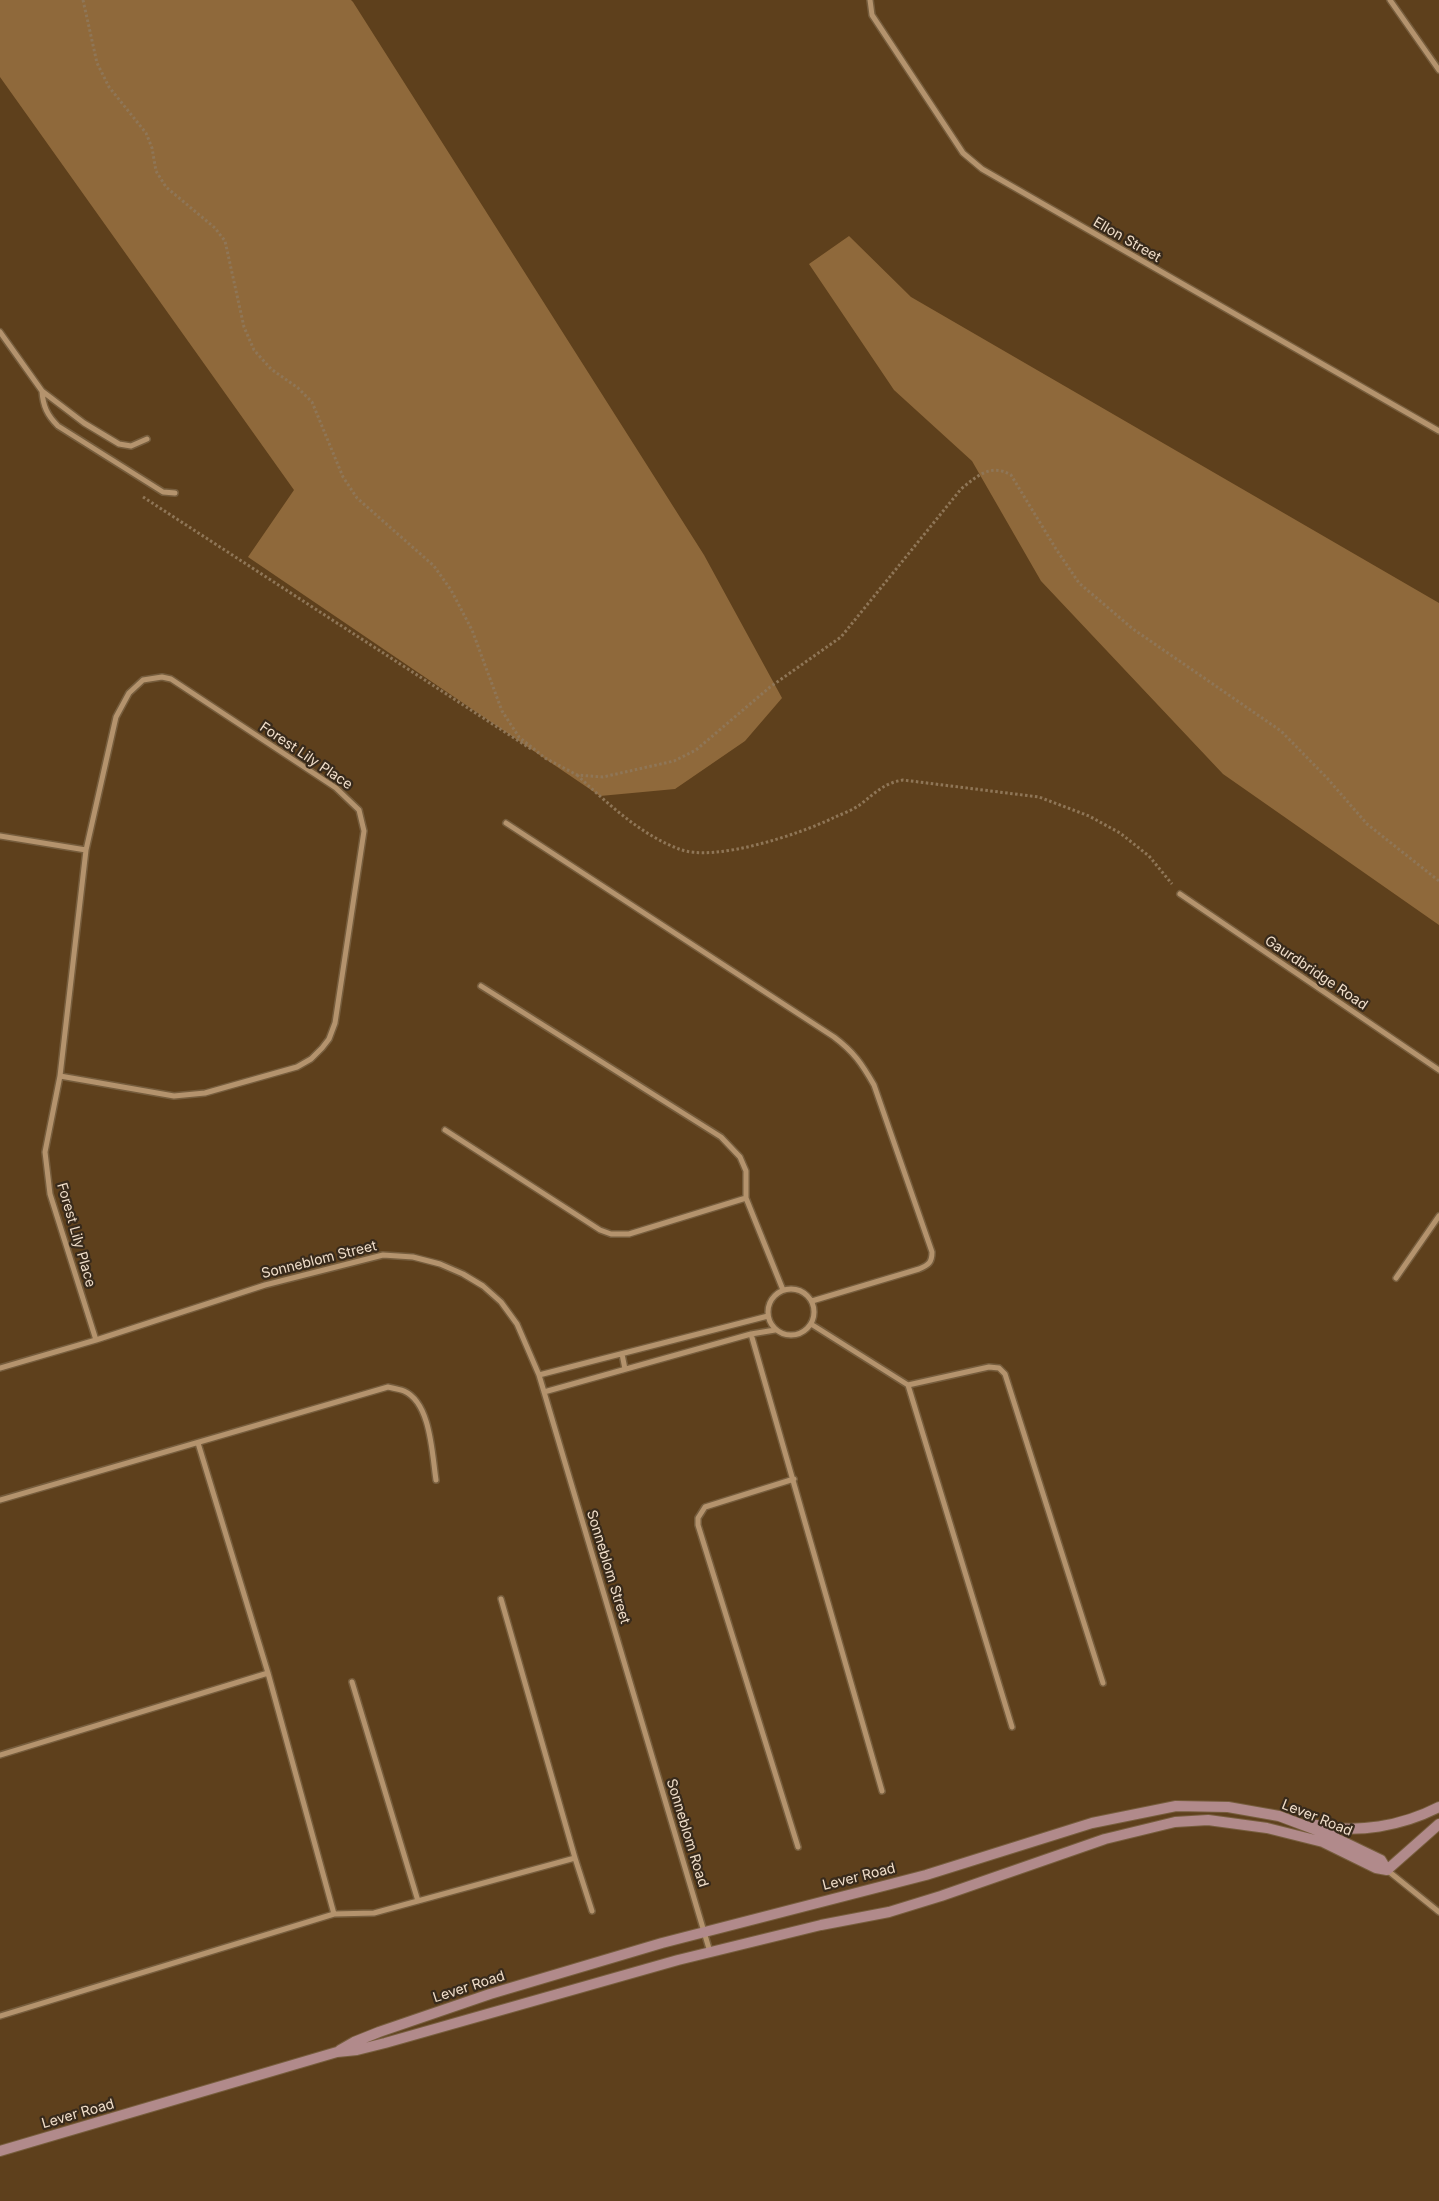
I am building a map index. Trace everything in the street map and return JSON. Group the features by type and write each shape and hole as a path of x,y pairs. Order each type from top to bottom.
{"main road":[{"name":"Lever Road","path":"337,2052 354,2042 380,2032 490,1994 704,1932 926,1875 1092,1823 1176,1806 1208,1805 1245,1809 1279,1816 1327,1834 1381,1860 1387,1870"},
{"path":"1279,1816 1336,1829 1371,1828 1403,1822 1439,1807"},
{"name":"Lever Road","path":"0,2151 337,2052 366,2048 710,1952 821,1925 889,1912 941,1896 1105,1838 1175,1822 1208,1820 1267,1828 1323,1842 1376,1868 1387,1870"},
{"path":"1387,1870 1439,1824"}],"street":[{"name":"Ellon Street","path":"870,0 872,15 888,40 963,153 982,169 1439,432"},
{"path":"1390,0 1439,70"},
{"path":"0,332 42,391 84,423 119,444 131,446 147,438"},
{"path":"42,391 43,406 49,417 58,426 163,492 175,493"},
{"name":"Forest Lily Place","path":"60,1076 174,1096 205,1093 297,1067 312,1059 329,1039 335,1023 364,832 359,810 336,788 171,679 153,678 143,680 129,694 116,717 86,850 60,1076 45,1152 50,1194 96,1340"},
{"path":"506,824 834,1037 852,1050 862,1063 874,1085 932,1252 931,1263 919,1269 812,1301"},
{"path":"0,836 86,850"},
{"name":"Gaurdbridge Road","path":"1180,894 1439,1070"},
{"path":"480,986 721,1136 740,1157 746,1171 746,1198 784,1290"},
{"path":"445,1130 600,1230 611,1234 629,1234 746,1198"},
{"path":"1396,1278 1439,1216"},
{"name":"Sonneblom Street","path":"0,1368 96,1340 265,1285 383,1255 413,1257 440,1264 464,1274 483,1286 501,1302 517,1324 539,1375 641,1720"},
{"path":"544,1392 751,1334 775,1330 790,1336 799,1335 806,1331 814,1317 812,1301 800,1290 784,1290 771,1300 768,1307 768,1316 775,1330"},
{"path":"539,1375 768,1316"},
{"path":"811,1324 908,1385 1012,1727"},
{"path":"751,1334 882,1791"},
{"path":"622,1354 625,1369"},
{"path":"908,1385 989,1366 999,1368 1005,1374 1104,1683"},
{"path":"0,1500 198,1444 388,1387 404,1391 420,1407 427,1422 436,1480"},
{"path":"198,1444 268,1673 334,1914"},
{"path":"794,1479 704,1507 698,1518 698,1525 798,1848"},
{"path":"501,1599 592,1911"},
{"path":"0,1756 268,1673"},
{"path":"352,1682 418,1901"},
{"name":"Sonneblom Road","path":"641,1720 710,1952"},
{"path":"0,2016 334,1914 374,1912 575,1858"},
{"name":"Lever Road","path":"1387,1870 1439,1912"}],"path":[{"path":"84,0 97,63 109,87 146,133 152,148 156,171 166,187 215,228 225,241 244,326 254,350 271,369 298,388 312,402 343,477 357,498 434,566 451,590 472,630 502,711 519,737 544,758"},
{"path":"577,775 603,777 645,769 674,761 696,750 770,688 841,637 961,489 978,475 991,470 1003,470 1011,475 1079,583 1133,629 1281,731 1328,778 1367,824 1439,881"},
{"path":"139,494 544,758 577,775 600,796 654,837 680,850 708,853 770,841 831,819 859,806 889,782 903,780 1038,797 1089,816 1120,833 1149,856 1180,894"}],"shaded area":[{"path":"0,0 351,0 704,555 782,698 745,741 675,789 600,796 248,557 294,490 0,77"},
{"path":"849,236 911,297 1439,603 1439,925 1223,774 1041,581 972,461 894,390 809,264"}]}
